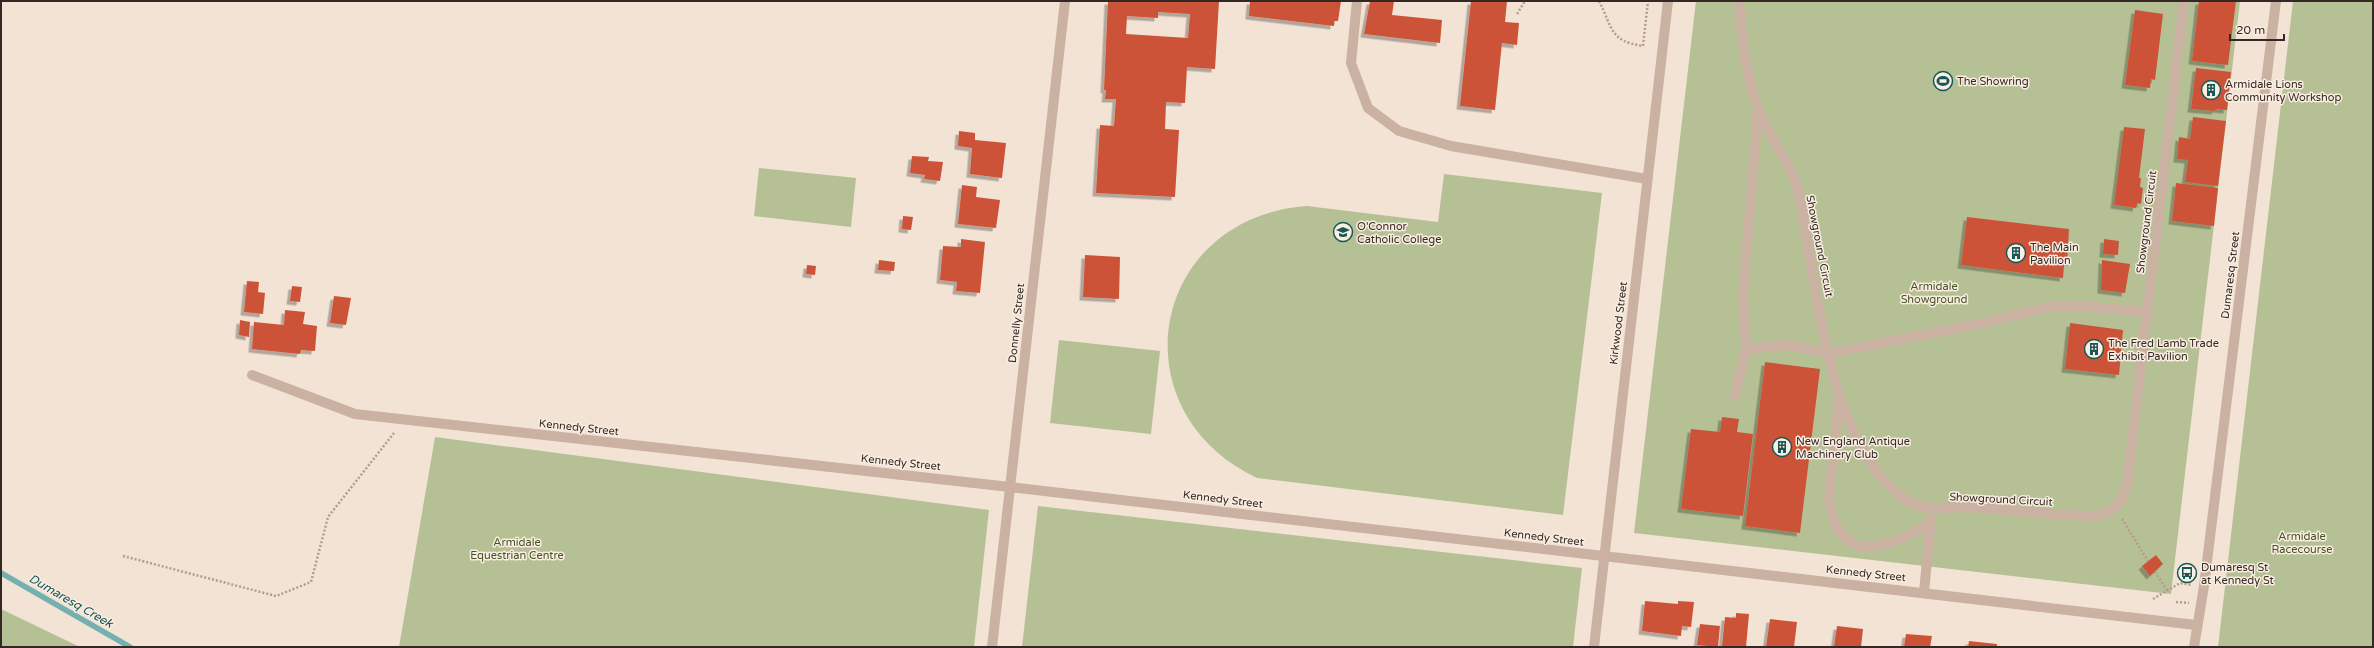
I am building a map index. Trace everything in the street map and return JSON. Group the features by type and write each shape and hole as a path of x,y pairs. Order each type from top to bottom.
{"street":[{"name":"Donnelly Street","path":"992,647 1065,1"},
{"path":"1357,1 1351,63 1368,108 1399,131 1451,146 1647,179"},
{"name":"Kirkwood Street","path":"1594,647 1668,1"},
{"name":"Showground Circuit","path":"1738,1 1747,61 1758,107 1796,184 1829,353 1839,394 1859,443 1880,475 1909,502 1932,509 1963,507 2092,516 2105,514 2115,509 2121,502 2127,483 2184,1"},
{"name":"Dumaresq Street","path":"2194,647 2196,625 2204,586 2276,1"},
{"path":"1736,395 1746,349 1743,296 1758,107"},
{"path":"1746,349 1786,345 1829,353 1948,330 2054,306 2080,306 2147,312"},
{"name":"Kennedy Street","path":"252,375 355,414 1010,486 2196,625"},
{"path":"1839,394 1829,500 1831,512 1841,532 1855,544 1875,548 1897,542 1931,522"},
{"path":"1924,592 1932,509"}],"path":[{"path":"1516,14 1525,1"},
{"path":"1599,1 1615,36 1628,44 1642,46 1648,1"},
{"path":"122,556 276,596 311,582 328,517 404,420"},
{"path":"2115,509 2148,561"},
{"path":"2155,572 2167,590"},
{"path":"2153,599 2180,583 2190,584"}],"green space":[{"name":"Armidale Showground","path":"1696,1 2240,1 2171,594 1634,533"},
{"name":"Armidale Racecourse","path":"2293,1 2373,1 2373,647 2218,647"},
{"path":"759,168 856,178 851,227 754,216"},
{"path":"1444,174 1602,193 1563,515 1257,478 1212,448 1183,409 1169,365 1170,321 1185,279 1213,244 1254,218 1307,206 1438,222"},
{"path":"1059,340 1160,351 1151,434 1050,423"},
{"name":"Armidale Equestrian Centre","path":"435,437 989,510 974,647 399,647"},
{"path":"1038,506 1582,568 1573,647 1022,647"},
{"path":"1,609 80,647 1,647"}],"building":[{"path":"1108,1 1219,1 1215,69 1187,67 1185,103 1166,102 1165,129 1179,130 1175,197 1096,193 1100,125 1114,126 1116,99 1105,99 1106,90 1104,90","holes":["1158,12 1190,14 1188,38 1126,34 1127,16 1158,18"]},
{"path":"1250,1 1341,1 1338,21 1334,21 1334,26 1249,16"},
{"path":"1370,1 1394,1 1392,15 1442,20 1440,43 1364,34"},
{"path":"1471,1 1507,1 1505,22 1519,23 1517,45 1502,43 1495,110 1460,106"},
{"path":"2199,1 2236,1 2228,65 2192,61"},
{"path":"2135,10 2163,14 2155,80 2151,79 2150,88 2125,85"},
{"name":"Armidale Lions Community Workshop","path":"2196,68 2231,72 2227,110 2216,109 2215,111 2191,109"},
{"path":"2193,117 2226,121 2218,186 2185,182 2188,160 2177,159 2179,137 2190,139"},
{"path":"2124,127 2145,129 2139,178 2141,178 2140,187 2143,188 2141,204 2137,203 2136,208 2114,205"},
{"path":"959,131 975,133 975,140 1006,143 1002,178 970,174 972,148 958,146"},
{"path":"912,156 929,157 928,161 943,162 940,181 924,179 925,175 910,173"},
{"path":"2176,183 2218,188 2214,226 2172,221"},
{"path":"962,185 977,187 976,197 1000,200 996,228 958,224"},
{"path":"903,216 913,217 911,230 902,229"},
{"name":"The Main Pavilion","path":"1967,217 2069,229 2067,266 2064,265 2063,278 1961,265"},
{"path":"961,239 985,242 980,293 956,291 957,282 940,280 943,246 961,247"},
{"path":"2104,239 2119,241 2118,255 2103,254"},
{"path":"1085,255 1120,257 1119,299 1083,297"},
{"path":"879,260 895,262 894,271 878,270"},
{"path":"2102,260 2130,264 2125,293 2101,290"},
{"path":"807,265 816,266 815,275 806,274"},
{"path":"247,281 259,282 258,292 265,293 263,314 244,312"},
{"path":"292,286 302,287 300,302 290,301"},
{"path":"334,296 351,298 346,325 330,323"},
{"path":"285,310 305,312 303,324 317,326 315,351 301,350 300,354 252,349 254,322 284,325"},
{"path":"240,320 250,322 249,337 239,335"},
{"name":"The Fred Lamb Trade Exhibit Pavilion","path":"2070,323 2123,330 2119,375 2065,369"},
{"name":"New England Antique Machinery Club","path":"1765,362 1820,369 1800,533 1745,526"},
{"path":"1722,417 1739,419 1737,432 1753,434 1743,516 1681,509 1691,429 1720,432"},
{"path":"2156,555 2163,564 2150,576 2142,566"},
{"path":"1645,601 1678,604 1678,601 1694,602 1691,627 1682,626 1681,636 1642,631"},
{"path":"1736,613 1749,614 1746,647 1722,647 1725,617 1736,618"},
{"path":"1770,619 1797,622 1794,647 1766,647"},
{"path":"1700,624 1720,626 1718,647 1697,645"},
{"path":"1837,626 1863,629 1861,647 1834,647"},
{"path":"1906,634 1932,636 1930,647 1904,647"},
{"path":"1969,641 1997,644 1997,647 1968,647"}],"waterway":[{"name":"Dumaresq Creek","path":"1,573 130,647"}],"place":[{"name":"The Showring","path":"1943,81"},
{"name":"Armidale Lions Community Workshop","path":"2211,90"},
{"name":"O'Connor Catholic College","path":"1343,232"},
{"name":"The Main Pavilion","path":"2016,253"},
{"name":"The Fred Lamb Trade Exhibit Pavilion","path":"2094,349"},
{"name":"New England Antique Machinery Club","path":"1782,447"},
{"name":"Dumaresq St at Kennedy St","path":"2187,573"}]}
